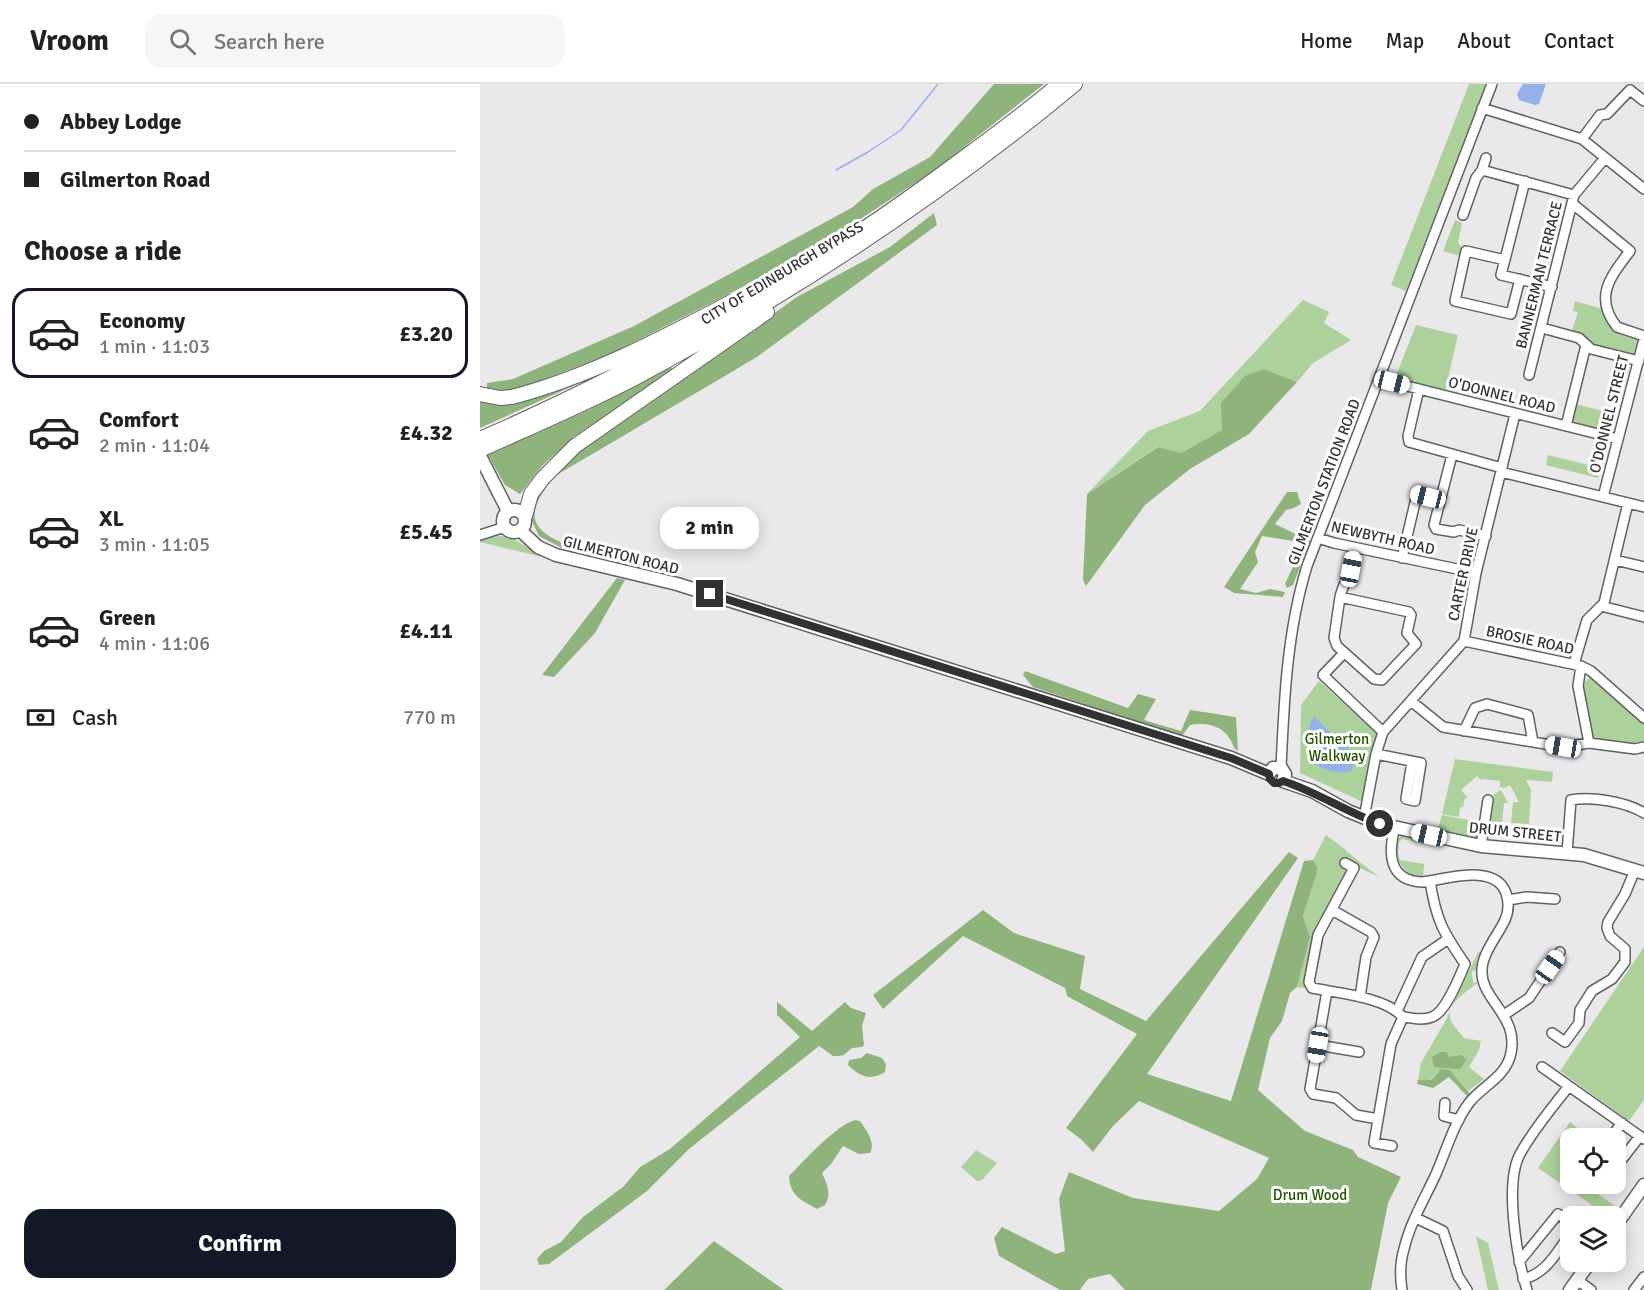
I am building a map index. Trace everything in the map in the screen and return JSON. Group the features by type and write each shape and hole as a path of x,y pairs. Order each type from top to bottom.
{"highway":[{"name":"CITY OF EDINBURGH BYPASS","path":"480,439 559,403 672,345 758,296 910,198 1002,130 1059,84"},
{"name":"CITY OF EDINBURGH BYPASS","path":"480,450 593,398 695,345 784,293 869,240 958,177 1075,84"},
{"path":"480,394 500,398 524,394 611,361 721,307 854,236"},
{"path":"525,516 531,494 575,446 869,240"}],"main road":[{"path":"480,456 508,511"},
{"path":"517,510 525,516 525,524 521,531 512,532 505,527 503,519 508,511 517,510"},
{"name":"GILMERTON ROAD","path":"521,531 538,547 556,555 677,584 1231,758 1269,774"},
{"path":"1273,768 1281,768 1285,774 1283,781 1279,783 1274,783 1269,774 1273,768"},
{"name":"DRUM STREET","path":"1283,781 1312,791 1364,818 1395,827 1481,846 1595,857 1640,871"},
{"path":"1626,1211 1644,1185"},
{"path":"1573,1285 1583,1272"}],"street":[{"name":"GILMERTON STATION ROAD","path":"1281,768 1291,638 1298,594 1492,84"},
{"path":"1582,139 1600,116 1607,114 1630,90 1644,101"},
{"path":"1482,108 1582,139 1644,189"},
{"path":"1463,215 1486,158"},
{"name":"BANNERMAN TERRACE","path":"1529,375 1574,199 1605,158"},
{"path":"1482,170 1525,181 1574,199 1630,250 1608,283 1606,309 1610,319 1617,327 1644,337"},
{"path":"1525,181 1501,275 1552,287"},
{"path":"1505,260 1466,250 1455,300 1511,314 1520,279"},
{"path":"1542,328 1579,338 1591,349 1639,361"},
{"name":"O'DONNEL STREET","path":"1603,497 1644,337"},
{"path":"1566,426 1586,345"},
{"name":"O'DONNEL ROAD","path":"1379,379 1618,440"},
{"path":"1419,389 1408,436 1409,442 1502,470 1644,507"},
{"name":"CARTER DRIVE","path":"1364,818 1376,754 1383,732 1464,641 1476,573 1515,414"},
{"path":"1452,454 1434,525 1436,528 1454,532 1459,530 1486,536"},
{"path":"1402,558 1417,494 1440,500"},
{"path":"1589,743 1578,686 1577,665 1587,620 1604,603 1629,503"},
{"path":"480,535 505,527"},
{"name":"NEWBYTH ROAD","path":"1318,538 1476,573"},
{"path":"1340,597 1409,612 1412,615 1407,633 1416,644 1382,680 1374,679 1344,653 1337,646 1334,638 1340,597 1351,569 1355,548"},
{"path":"1615,560 1644,567"},
{"path":"1601,606 1644,617"},
{"name":"BROSIE ROAD","path":"1464,641 1577,665 1592,672 1644,718"},
{"path":"1344,653 1323,675 1383,732"},
{"path":"1411,701 1443,727 1563,747 1589,743 1635,749 1644,747"},
{"path":"1464,731 1476,708 1487,704 1528,715 1533,742"},
{"path":"1376,754 1412,762"},
{"path":"1481,846 1488,800"},
{"path":"1567,853 1571,800 1611,801 1644,813"},
{"path":"1395,827 1390,849 1393,865 1402,876 1409,880 1430,881 1482,874 1501,885 1508,900 1507,917 1482,967 1483,982 1504,1015 1513,1039 1505,1069 1498,1079 1477,1095 1459,1120 1404,1249 1400,1278 1402,1290"},
{"path":"1346,863 1354,868 1318,935 1309,982 1312,988 1360,997 1400,1014 1422,1019 1440,1013 1465,964 1436,917 1430,881"},
{"path":"1552,1033 1567,1043 1579,1023 1580,1010 1592,991 1612,980 1625,962 1625,949 1610,936 1607,928 1608,922 1640,871"},
{"path":"1508,900 1527,897 1555,899"},
{"path":"1332,910 1371,932 1374,937 1366,957 1360,997"},
{"path":"1392,1146 1374,1143 1390,1044 1422,957 1448,939"},
{"path":"1504,1015 1529,998 1560,952"},
{"path":"1327,991 1310,1089 1313,1094 1336,1098 1356,1115 1378,1119"},
{"path":"1318,1045 1359,1052"},
{"path":"1542,1067 1642,1137 1626,1155"},
{"path":"1527,1290 1523,1279 1512,1210 1513,1182 1519,1156 1569,1086"},
{"path":"1444,1116 1445,1103"},
{"path":"1435,1122 1444,1116 1459,1120"},
{"path":"1618,1128 1622,1123"},
{"path":"1520,1262 1558,1214 1560,1215"},
{"path":"1416,1218 1443,1231 1458,1276 1467,1290"},
{"path":"1523,1279 1536,1276 1560,1247"},
{"path":"1634,1290 1644,1277"},
{"path":"1573,1285 1592,1290"}],"green space":[{"path":"994,84 1044,84 935,170 807,254 613,353 512,390 487,388 487,383 513,379 634,326 853,207 873,189 930,157"},
{"path":"1469,84 1487,84 1406,291 1391,285"},
{"path":"934,213 937,225 757,357 555,476 541,496 535,513 540,528 561,542 562,548 539,536 532,521 532,507 539,490 561,465 797,297 890,247"},
{"path":"1455,220 1462,223 1458,243 1462,248 1460,256 1443,251"},
{"path":"1303,300 1329,312 1324,323 1351,340 1313,363 1297,382 1264,369 1223,430 1181,453 1157,447 1087,494 1148,431 1200,411"},
{"path":"1575,301 1603,309 1610,327 1637,340 1634,356 1594,346 1582,334 1572,331 1578,312 1573,311"},
{"path":"1416,325 1458,335 1445,391 1395,378"},
{"path":"671,367 674,372 575,436 542,466 520,494 505,485 488,455 588,410"},
{"path":"1264,369 1297,382 1249,434 1190,469 1145,505 1086,586 1083,580 1087,494 1158,447 1181,453 1222,430 1221,403 1245,376"},
{"path":"582,378 584,381 480,428 480,402 520,401"},
{"path":"1575,404 1615,414 1612,434 1570,425"},
{"path":"1548,455 1601,468 1598,478 1546,465"},
{"path":"1287,492 1297,492 1301,504 1286,510 1275,524 1310,541 1293,585 1287,588 1285,584 1301,549 1300,542 1262,536 1255,552 1258,562 1240,589 1256,593 1270,589 1285,592 1283,597 1234,593 1224,587"},
{"path":"502,536 516,540 542,557 480,542 480,538"},
{"path":"617,578 625,580 595,633 554,677 542,675"},
{"path":"1025,671 1128,708 1138,694 1156,699 1144,720 1181,731 1190,710 1236,717 1238,751 1227,734 1213,726 1190,725 1182,736 1033,687 1023,675"},
{"path":"1591,676 1644,721 1644,744 1637,747 1593,739 1582,685"},
{"name":"Gilmerton Walkway","path":"1319,681 1378,734 1365,803 1300,773 1301,705"},
{"path":"1455,759 1553,772 1552,782 1526,780 1531,790 1529,824 1511,823 1513,802 1519,802 1510,785 1505,788 1500,787 1500,781 1481,780 1477,776 1461,790 1468,798 1465,798 1463,807 1460,807 1459,817 1442,814"},
{"path":"1501,790 1508,803 1504,803 1502,823 1487,821 1489,807 1494,802 1493,795"},
{"path":"1442,815 1483,823 1478,838 1438,829"},
{"path":"1326,835 1379,877 1343,860 1340,865 1345,868 1347,876 1317,925 1311,960 1308,962 1305,973 1307,975 1305,988 1297,987 1310,937 1303,916 1318,869 1313,860"},
{"path":"1402,835 1424,839 1424,844 1402,839 1399,842 1398,854 1400,860 1424,864 1423,876 1410,874 1401,865 1396,853 1396,840"},
{"name":"Drum Wood","path":"1289,852 1298,858 1147,1074 1231,1101 1304,861 1313,860 1318,869 1303,916 1310,937 1297,987 1290,993 1282,1021 1270,1038 1258,1090 1305,1131 1353,1150 1358,1157 1401,1177 1388,1203 1371,1290 1125,1290 1110,1274 1088,1279 1080,1290 1060,1290 999,1256 994,1238 1002,1227 1056,1254 1065,1251 1059,1199 1069,1172 1133,1198 1219,1211 1257,1179 1269,1158 1139,1101 1113,1126 1093,1152 1066,1128 1137,1034 1067,996 1065,988 963,936 883,1009 873,995 983,910 1014,933 1085,956 1080,989 1146,1021"},
{"path":"1644,947 1644,1100 1629,1121 1560,1071"},
{"path":"1478,952 1481,952 1476,970 1472,971 1473,983 1479,982 1453,1005"},
{"path":"777,1002 812,1031 845,1002 851,1008 866,1013 862,1026 864,1045 852,1048 839,1056 833,1056 819,1046 689,1149 647,1191 549,1264 539,1265 537,1259 544,1251 561,1242 583,1217 624,1186 640,1167 670,1149 800,1037 777,1015"},
{"path":"1453,1006 1450,1017 1453,1025 1464,1038 1481,1041 1479,1050 1469,1067 1484,1079 1468,1091 1450,1070 1441,1069 1430,1080 1418,1080 1421,1063"},
{"path":"1446,1052 1449,1057 1462,1055 1466,1060 1460,1069 1434,1067 1432,1057"},
{"path":"867,1053 882,1058 886,1064 885,1072 870,1077 857,1072 848,1065 849,1060 861,1058"},
{"path":"1441,1069 1450,1070 1471,1095 1468,1097 1449,1077 1433,1088 1417,1084 1418,1080 1431,1080"},
{"path":"855,1120 860,1121 869,1136 872,1149 870,1153 859,1154 843,1146 822,1173 827,1185 828,1197 825,1205 817,1209 794,1193 789,1176 838,1129"},
{"path":"1570,1122 1578,1128 1566,1128"},
{"path":"1560,1136 1560,1183 1538,1168"},
{"path":"976,1150 997,1163 982,1180 977,1181 961,1167"},
{"path":"1576,1194 1598,1194 1615,1206 1593,1206"},
{"path":"1476,1236 1488,1243 1499,1290 1488,1290"},
{"path":"714,1241 784,1290 664,1290"}],"water":[{"path":"1523,84 1546,84 1539,104 1519,100 1517,94"},
{"path":"1314,716 1349,749 1353,759 1351,771 1329,770 1309,759 1310,724"}],"waterway":[{"path":"836,170 901,130 938,84"}],"route":[{"path":"710,594 1231,758 1269,774 1274,783 1283,781 1312,791 1348,811 1380,824"}]}
